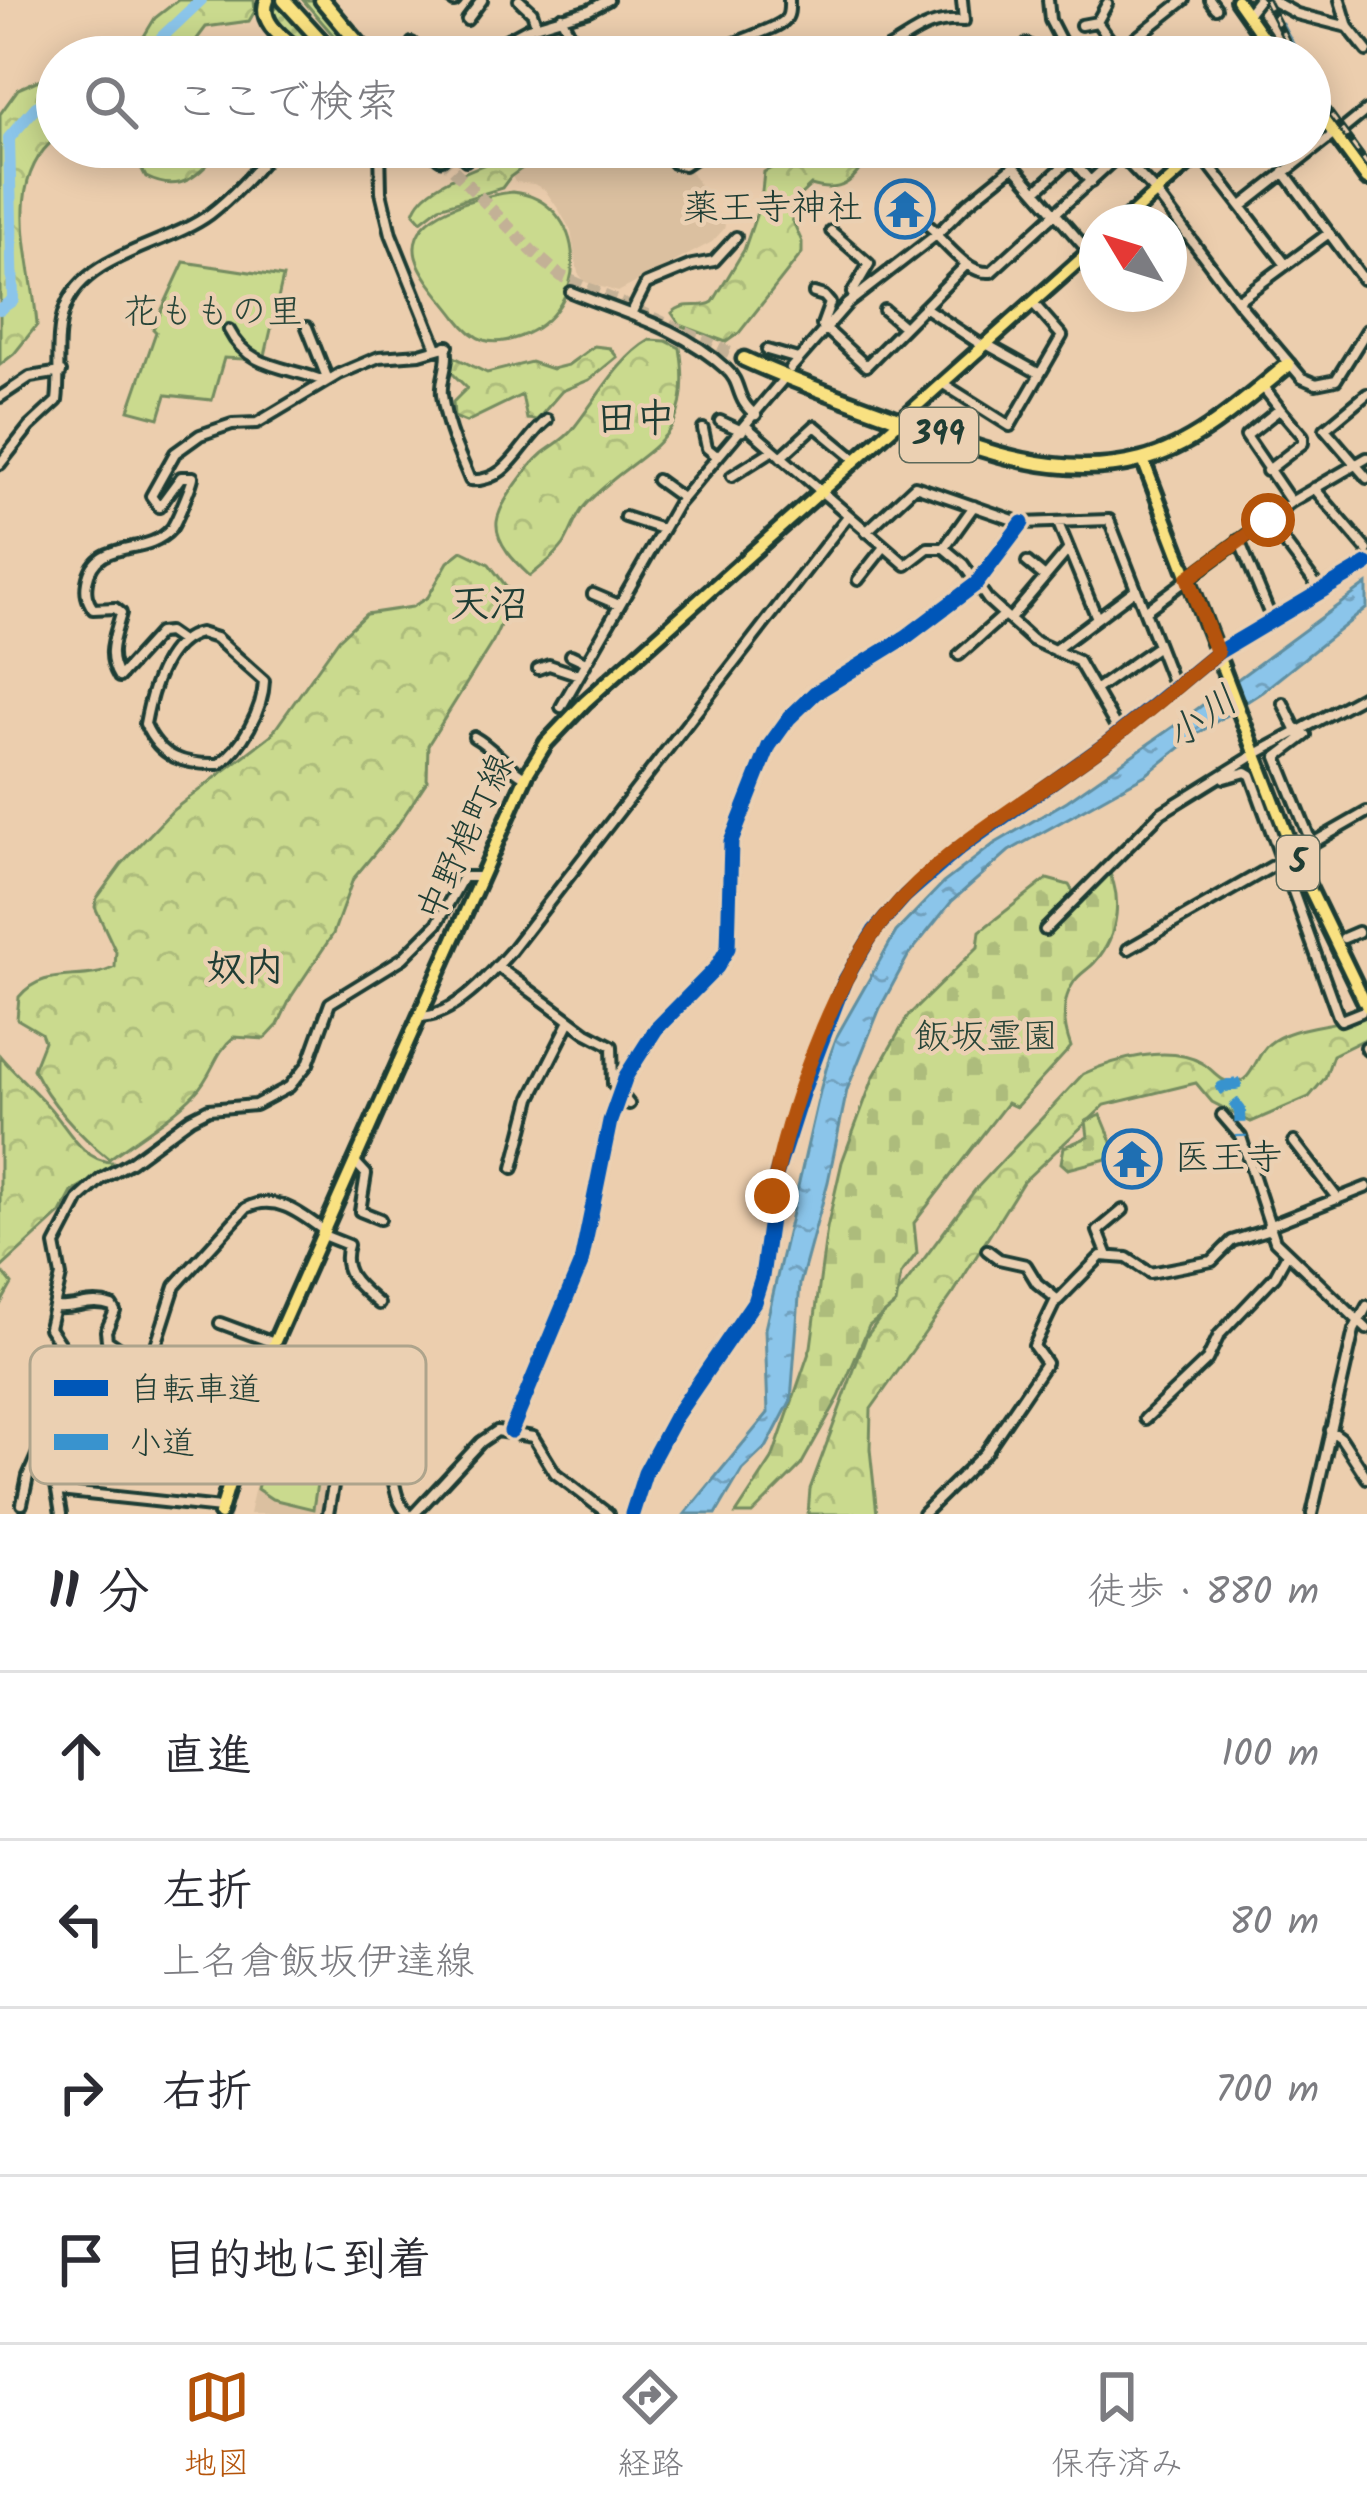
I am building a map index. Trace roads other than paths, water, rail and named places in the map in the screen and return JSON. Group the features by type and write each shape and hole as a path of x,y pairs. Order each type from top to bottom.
{"highway":[{"path":"267,0 264,16 284,36"},
{"path":"284,0 317,36"},
{"path":"322,0 352,36"},
{"name":"399","path":"744,359 997,455 1084,467 1143,460 1208,426 1288,365"}],"main road":[{"path":"1237,0 1262,36"},
{"path":"1331,130 1367,179"},
{"path":"1143,204 1183,168"},
{"name":"中野梍町線","path":"273,1346 525,777 546,743 580,707 1079,261"},
{"name":"5","path":"1143,460 1320,914 1364,1009"}],"street":[{"path":"467,20 482,0"},
{"path":"519,0 532,11 536,24"},
{"path":"513,36 608,0"},
{"path":"747,36 781,23 788,14 789,0"},
{"path":"906,36 934,22 964,21 962,0"},
{"path":"1048,0 1057,36"},
{"path":"1141,36 1184,0"},
{"path":"1247,14 1258,0"},
{"path":"1270,0 1297,14 1348,27"},
{"path":"1340,0 1348,27 1367,51"},
{"path":"1097,22 1107,4"},
{"path":"561,17 571,36"},
{"path":"1081,25 1097,22"},
{"path":"1097,22 1105,36"},
{"path":"1331,138 1367,110"},
{"path":"0,464 57,401 63,313 88,275 209,215 255,168"},
{"path":"380,168 391,234 449,361 442,393 446,428 470,480 477,482 501,472 547,420"},
{"path":"791,368 855,298 1012,168"},
{"path":"1017,168 1079,236"},
{"path":"1036,190 1060,168"},
{"path":"1079,168 1091,182"},
{"path":"901,188 920,218 981,273 991,272 1102,168"},
{"path":"1132,168 1288,365 1310,383 1332,382 1342,374 1367,330"},
{"path":"1215,168 1286,265"},
{"path":"1241,206 1290,168"},
{"path":"1285,172 1363,279 1367,275"},
{"path":"832,231 868,264 852,292 855,298"},
{"path":"1237,301 1329,233"},
{"path":"631,314 646,284 714,261 736,238"},
{"path":"814,293 829,299 821,322 825,328 866,366 967,264"},
{"path":"571,292 690,338 732,374 739,400 756,415"},
{"path":"942,383 1010,426 1061,336 1033,302"},
{"path":"924,307 1040,374"},
{"path":"884,310 904,327"},
{"path":"308,326 327,381"},
{"path":"229,330 262,364 327,381"},
{"path":"181,641 168,632 159,633 117,676 110,650 121,613 90,606 86,585 104,554 147,546 173,526 193,477 181,477 165,505 155,505 151,496 164,467 186,444 218,428 257,422 379,357 443,347"},
{"path":"766,350 798,359"},
{"path":"0,397 30,376 61,372"},
{"path":"561,707 682,498 781,382"},
{"path":"1262,386 1303,436 1303,443 1268,471"},
{"path":"1367,394 1325,429 1367,478"},
{"path":"1280,410 1246,436 1291,502"},
{"path":"720,421 745,429 906,566 920,552 944,548 974,506"},
{"path":"731,476 777,454 815,426 856,460"},
{"path":"703,429 707,448 718,458"},
{"path":"1144,611 1291,502 1367,458"},
{"path":"657,480 682,498"},
{"path":"866,532 915,486 1022,524 1109,520 1175,689"},
{"path":"1314,488 1367,550"},
{"path":"418,1017 429,1017 470,992 497,966 848,516"},
{"path":"625,517 662,530"},
{"path":"1268,520 1322,591"},
{"path":"1058,523 1097,618"},
{"path":"511,1431 581,1263 619,1092 644,1044 717,968 728,948 731,842 761,763 781,728 815,693 906,637 976,584 1022,524"},
{"path":"1239,540 1273,620"},
{"path":"858,580 884,547"},
{"path":"944,548 1032,640 1078,661 1119,732"},
{"path":"959,655 1007,617 1069,549"},
{"path":"1027,562 1045,577"},
{"path":"632,1514 645,1473 675,1417 754,1302 763,1277 776,1175 821,1035 863,948 889,913 935,868 1175,689 1273,620 1367,564"},
{"path":"1055,650 1136,589"},
{"path":"593,594 619,605"},
{"path":"200,633 212,635 264,681 256,713 230,755 219,764 176,760 161,749 147,728 160,671 181,641 200,633"},
{"path":"1095,690 1158,646"},
{"path":"571,655 586,662"},
{"path":"538,669 549,665 579,675"},
{"path":"1045,929 1156,816 1256,754 1367,694"},
{"path":"567,697 580,707"},
{"path":"1283,703 1307,734 1277,757 1308,846 1367,812"},
{"path":"473,737 507,768 525,777"},
{"path":"477,753 487,746"},
{"path":"1223,777 1246,772 1250,776 1341,1020 1364,1009"},
{"path":"1128,949 1284,859"},
{"path":"61,1346 50,1328 61,1276 55,1245 79,1199 191,1118 209,1109 255,1105 289,1087 308,1064 330,1003 403,958 437,924 463,878 481,877"},
{"path":"1344,938 1358,932"},
{"path":"497,966 614,1048 613,1084 629,1104"},
{"path":"513,1168 531,1098 570,1021"},
{"path":"1222,1115 1241,1137 1269,1228 1287,1254 1367,1329"},
{"path":"1294,1142 1338,1199"},
{"path":"354,1162 366,1174 360,1211 380,1219"},
{"path":"923,1514 985,1453 1043,1371 1046,1363 1034,1346 1056,1300 1066,1296 1096,1259 1127,1258 1150,1273 1212,1261 1232,1241 1367,1187"},
{"path":"155,1346 175,1286 246,1208 261,1202 276,1202 348,1245 344,1266 379,1304"},
{"path":"1108,1256 1098,1231 1123,1210"},
{"path":"987,1250 999,1259 1026,1265 1036,1283 1056,1300"},
{"path":"1145,1419 1207,1360 1219,1335 1275,1276 1287,1254"},
{"path":"55,1307 74,1307 89,1300 112,1306 115,1311 106,1331 107,1340 116,1346"},
{"path":"1312,1514 1357,1322 1367,1306"},
{"path":"220,1323 274,1343"},
{"path":"1330,1430 1341,1438 1367,1478"},
{"path":"391,1484 395,1499 411,1514 488,1435 511,1431 533,1437 555,1473 608,1514"},
{"path":"22,1504 30,1471"},
{"path":"57,1484 61,1514"},
{"path":"328,1514 333,1484"},
{"path":"59,1491 221,1511"}],"water":[{"name":"小川","path":"1367,584 1367,608 1262,692 1147,774 1009,851 952,901 908,956 880,1008 847,1090 800,1284 791,1400 767,1446 742,1470 716,1514 685,1514 768,1413 765,1329 821,1087 834,1041 896,932 943,883 994,844 1067,801"}],"waterway":[{"path":"163,36 201,0"},
{"path":"1282,23 1289,36"},
{"path":"0,309 13,300 9,138 36,107"}],"tunnel":[{"path":"452,168 561,276 744,359"}],"railway":[{"path":"1266,0 1284,36"},
{"path":"1331,115 1367,164"}],"place":[{"name":"薬王寺神社","path":"905,209"},
{"name":"医王寺","path":"1132,1159"}],"district":[{"name":"田中","path":"636,421"},
{"name":"天沼","path":"489,607"},
{"name":"奴内","path":"245,970"}],"park label":[{"name":"花ももの里","path":"213,313"},
{"name":"飯坂霊園","path":"986,1038"}]}
